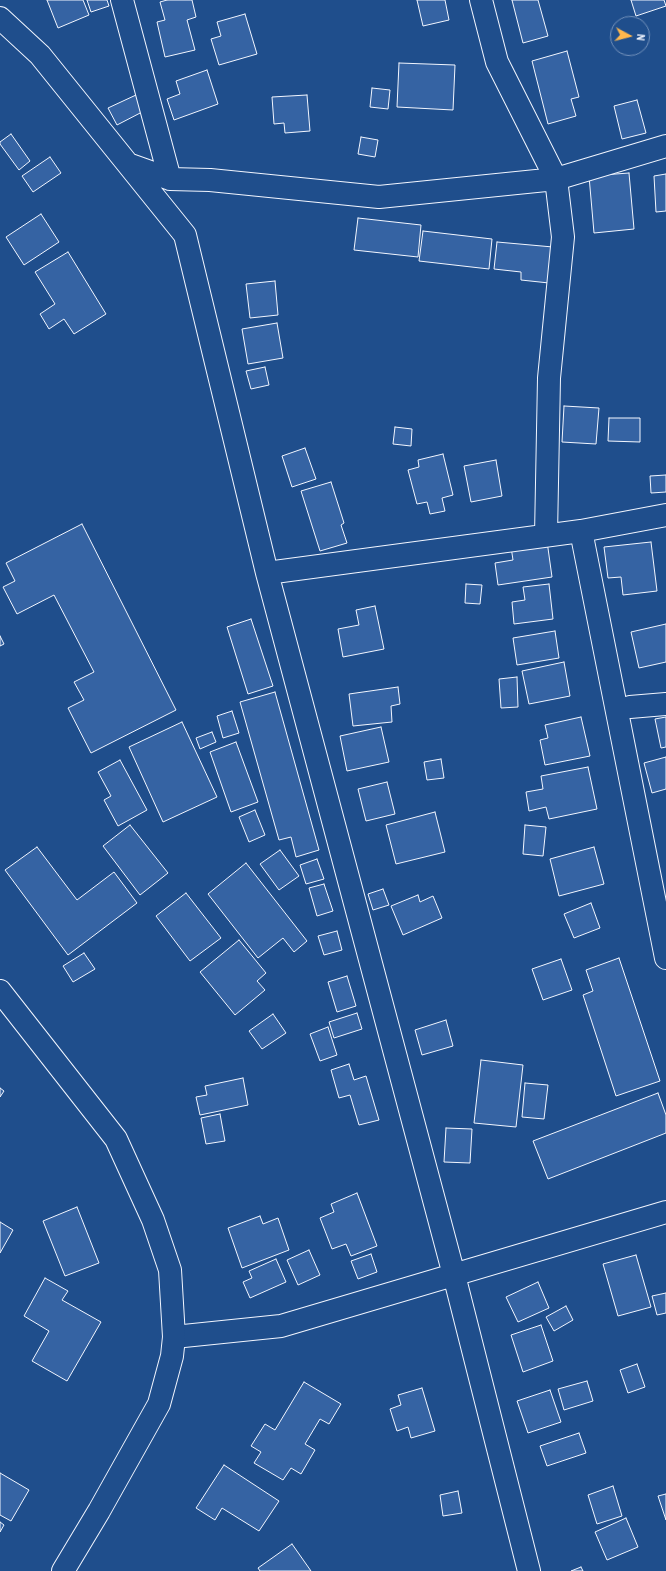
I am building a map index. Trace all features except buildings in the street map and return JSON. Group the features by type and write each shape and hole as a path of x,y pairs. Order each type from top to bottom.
{"main road":[{"path":"122,0 170,179"},
{"path":"481,0 497,62 556,179 563,237 549,378 546,535"},
{"path":"0,18 40,55 185,235 267,573 454,1275 529,1571"},
{"path":"128,164 170,179 210,180 380,197 556,179 666,146"},
{"path":"267,573 581,531 666,515"},
{"path":"581,531 666,958"},
{"path":"630,707 666,704"},
{"path":"0,992 116,1139 153,1220 170,1270 174,1314 174,1337 172,1356 159,1404 99,1511 63,1571"},
{"path":"174,1337 281,1326 666,1212"}]}
